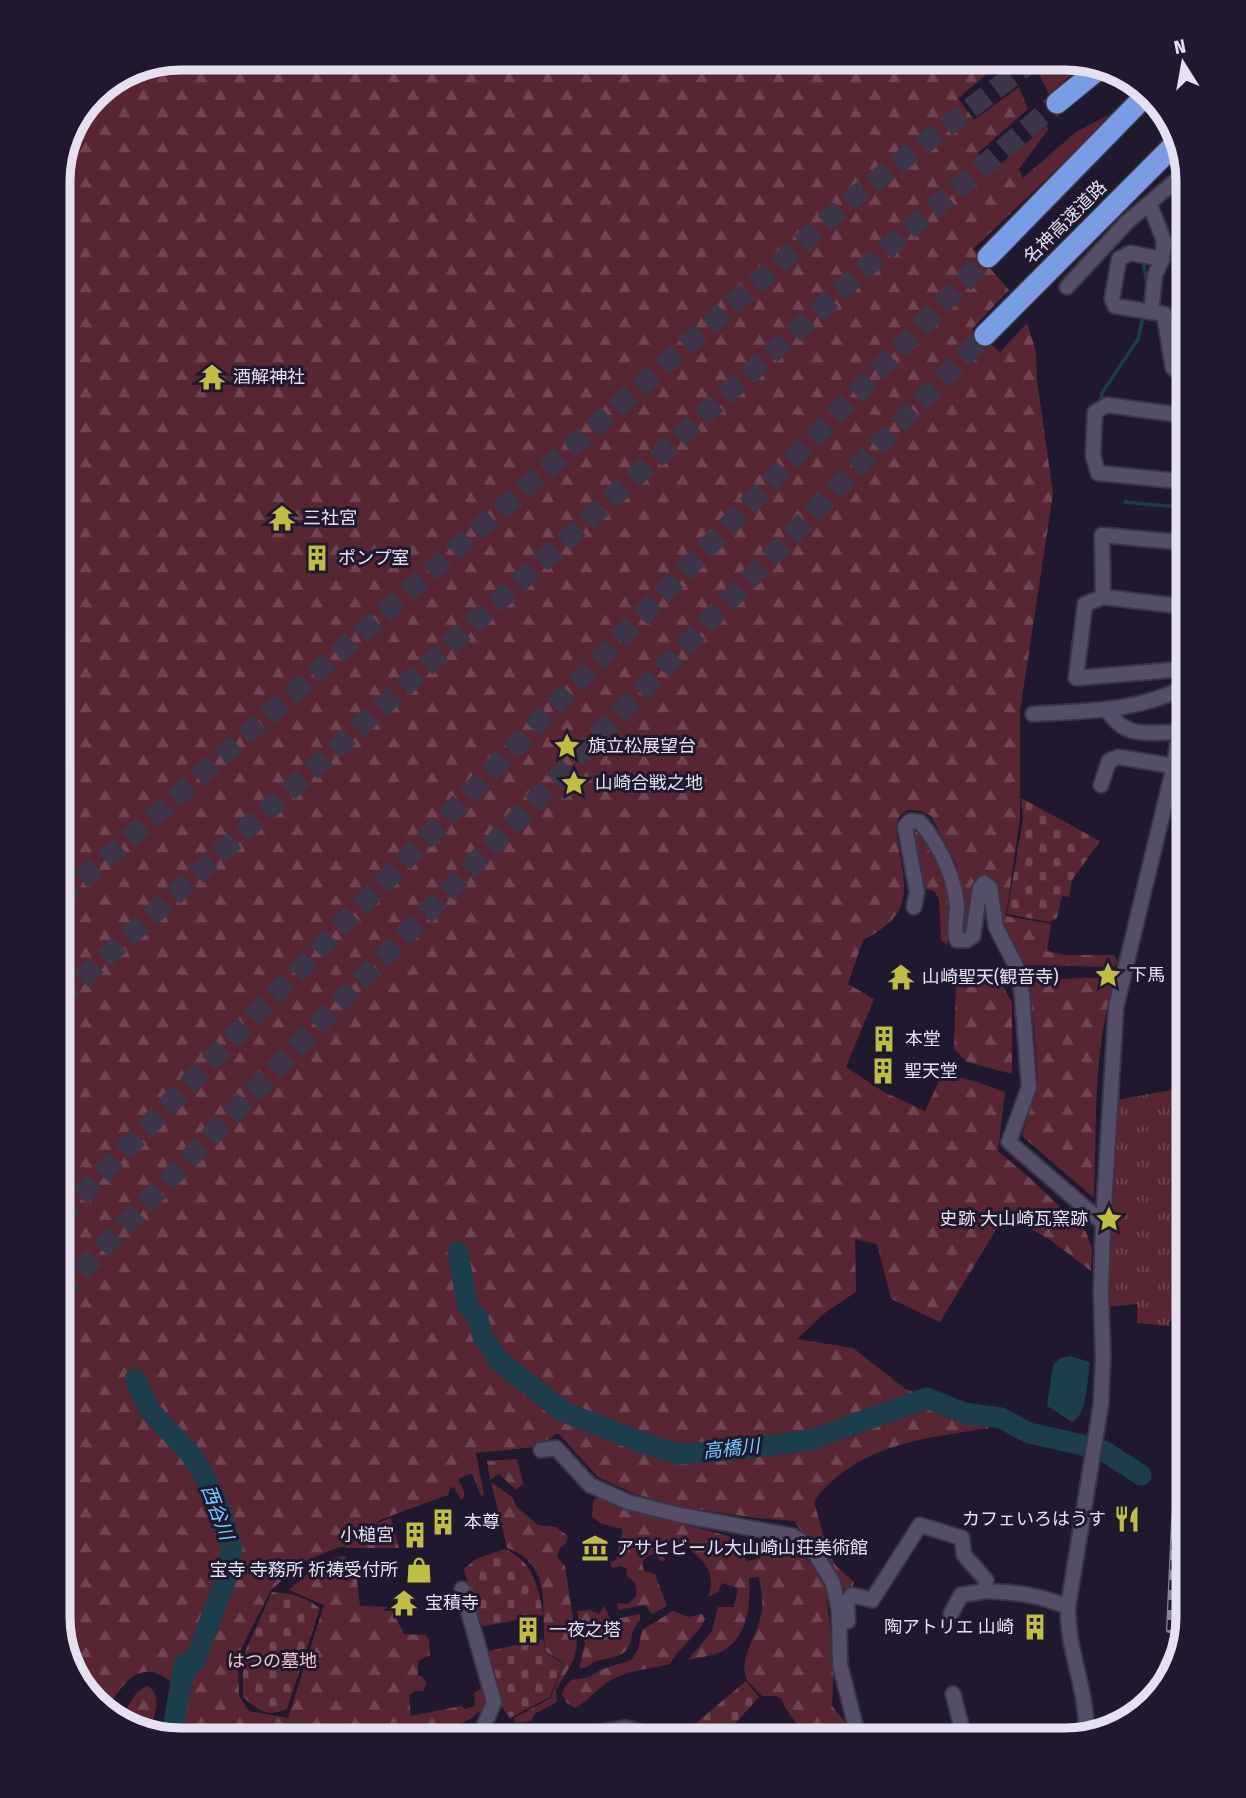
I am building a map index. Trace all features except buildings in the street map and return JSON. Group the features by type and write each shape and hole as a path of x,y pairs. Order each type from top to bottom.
{"highway":[{"path":"1056,103 1092,74"},
{"name":"名神高速道路","path":"988,257 1141,100"},
{"name":"名神高速道路","path":"985,335 1171,148"}],"street":[{"path":"1067,287 1126,222 1176,181"},
{"path":"1150,205 1164,241 1162,259 1155,275 1151,312"},
{"path":"1162,259 1130,253 1119,259 1112,299 1115,306 1164,314 1173,368 1176,370"},
{"path":"1176,414 1107,405 1095,412 1093,456 1098,473 1176,481"},
{"path":"1103,597 1102,536 1176,541"},
{"path":"1176,606 1103,597 1085,604 1076,678 1176,670"},
{"path":"1033,714 1107,710 1139,705 1176,691"},
{"path":"1107,710 1115,722 1126,730 1176,732"},
{"path":"1086,1726 1087,1713 1068,1626 1068,1607 1101,1404 1103,1223 1116,1007 1176,755"},
{"path":"1101,785 1109,761 1118,757 1174,766"},
{"path":"915,907 917,892 905,827 910,821 920,822 929,832 949,871 957,906 957,940 967,940 973,936 980,888 984,883 990,887 996,927 1018,970 1029,1087 1009,1142 1103,1223"},
{"path":"541,1450 556,1448 590,1485 625,1501 680,1516 772,1531 803,1541 811,1547 833,1583 839,1611 841,1665 856,1728"},
{"path":"840,1633 848,1622 847,1603 852,1595 872,1600 920,1525 962,1538 964,1555 986,1580 985,1591"},
{"path":"462,1589 495,1702 483,1728"},
{"path":"951,1614 961,1595 985,1591 1020,1592 1047,1598 1068,1607"},
{"path":"953,1694 961,1728"}],"green space":[{"path":"981,70 986,75 958,98 974,120 1019,87 1028,109 978,153 993,170 1047,126 1048,130 1019,169 1023,178 1076,132 1110,114 1076,151 973,249 1009,290 972,329 1000,352 1027,323 1036,351 1037,380 1053,494 1020,711 1020,818 1006,916 1051,924 1047,951 1065,955 1114,955 1118,962 1114,967 1022,965 1001,926 996,888 984,874 974,883 966,936 960,936 961,900 957,865 931,816 921,811 907,810 899,817 896,826 904,892 901,905 894,917 863,940 848,984 874,999 846,1067 884,1092 925,1111 943,1073 1005,1092 998,1151 1086,1232 1092,1249 1091,1271 1049,1239 1005,1215 940,1322 891,1299 877,1244 855,1239 856,1292 826,1312 797,1339 853,1348 904,1388 962,1414 980,1418 989,1428 916,1441 871,1456 850,1467 831,1482 814,1501 827,1549 836,1566 854,1582 852,1588 845,1591 813,1537 802,1532 794,1521 683,1507 632,1493 598,1477 558,1433 536,1447 476,1453 484,1495 481,1496 472,1473 458,1479 464,1491 464,1498 461,1500 454,1487 450,1488 448,1495 382,1519 359,1536 346,1539 345,1547 303,1562 271,1590 238,1655 239,1696 249,1711 288,1718 324,1605 289,1590 323,1563 346,1556 346,1568 361,1570 357,1581 360,1606 390,1607 404,1634 425,1635 429,1640 430,1655 418,1661 418,1675 423,1677 426,1683 423,1691 415,1691 409,1696 411,1716 461,1706 465,1709 475,1706 474,1693 483,1688 487,1705 462,1723 449,1728 427,1728 423,1725 426,1728 173,1728 171,1682 150,1672 141,1673 125,1683 111,1704 102,1696 85,1673 74,1646 70,1617 70,173 81,132 93,113 108,97 145,76 166,71"},
{"path":"1037,70 1075,70 1075,71 1049,95"},
{"path":"1021,798 1100,841 1072,880 1069,897 1062,896 1057,918 1049,922 1007,914 1023,819"},
{"path":"912,832 921,832 947,886 951,913 947,945 941,940 939,899 934,891 923,888"},
{"path":"1116,977 1108,1004 1099,1058 1094,1198 1022,1136 1038,1080 1034,1025 1026,980"},
{"path":"999,979 1012,1003 1012,1074 967,1062 954,1049 956,984"},
{"path":"1176,1089 1176,1291 1173,1321 1169,1321 1169,1326 1137,1323 1137,1304 1108,1307 1107,1271 1116,1100"},
{"path":"517,1459 523,1484 516,1490 499,1474 490,1480 487,1461"},
{"path":"491,1482 513,1498 516,1506 538,1525 556,1527 568,1536 557,1557 565,1566 577,1644 574,1659 556,1690 557,1702 534,1714 532,1721 515,1723 514,1718 551,1698 564,1663 546,1652 544,1606 539,1578 533,1566 507,1548"},
{"path":"597,1497 624,1509 732,1537 741,1547 746,1561 756,1559 759,1549 772,1545 798,1548 825,1582 834,1665 832,1706 847,1728 800,1728 781,1699 776,1696 762,1696 747,1680 745,1659 762,1610 759,1577 749,1578 748,1607 739,1635 726,1649 708,1656 688,1660 712,1631 718,1607 734,1607 738,1588 722,1583 718,1592 708,1597 711,1578 708,1569 688,1549 670,1541 660,1546 665,1560 662,1562 654,1554 647,1556 642,1562 644,1571 655,1574 667,1606 652,1614 645,1605 618,1610 617,1603 628,1604 636,1596 636,1586 627,1576 626,1568 612,1568 610,1562 616,1560 623,1529 602,1524 592,1517 593,1502"},
{"path":"391,1518 399,1548 346,1548 347,1540"},
{"path":"505,1549 522,1561 533,1576 543,1615 480,1627 464,1569 476,1559"},
{"name":"はつの墓地","path":"272,1592 298,1596 320,1608 287,1709 268,1713 243,1697 243,1656"},
{"path":"604,1606 611,1620 640,1614 640,1620 633,1630 629,1646 623,1653 579,1668 585,1644 577,1611 590,1610 599,1614"},
{"path":"673,1611 688,1617 702,1614 705,1619 670,1664 618,1677 606,1683 575,1708 567,1703 562,1695 571,1680 589,1677 600,1670 631,1660 638,1650 642,1630"},
{"path":"543,1639 546,1653 563,1664 550,1697 510,1718 500,1704 485,1652"},
{"path":"746,1681 759,1697 734,1725 736,1728 690,1728"},
{"path":"148,1686 155,1696 152,1724 125,1713 134,1696"}],"water":[{"path":"1070,1356 1090,1362 1084,1404 1072,1422 1047,1406 1053,1365 1060,1358"}],"waterway":[{"path":"1143,261 1147,284 1145,298"},
{"path":"1101,402 1102,393 1138,339 1144,313"},
{"path":"1100,460 1101,423"},
{"path":"1125,502 1176,507"},
{"name":"高橋川","path":"458,1252 467,1304 478,1319 483,1337 498,1360 562,1411 643,1443 679,1454 810,1440 927,1398 964,1413 1001,1418 1029,1433 1092,1447"},
{"name":"西谷川","path":"135,1379 149,1409 192,1456 202,1472 220,1509 232,1549 224,1583 195,1661 184,1664 175,1728"},
{"name":"高橋川","path":"1104,1451 1141,1475"},
{"name":"西谷川","path":"175,1728 196,1669 195,1661"}],"tunnel":[{"path":"70,890 854,197 1021,70"},
{"path":"70,989 902,235 1057,103"},
{"path":"70,1207 988,257"},
{"path":"70,1282 985,335"}],"railway":[{"path":"1169,1630 1176,1501"},
{"path":"1156,1681 1173,1643"}],"place":[{"name":"酒解神社","path":"212,377"},
{"name":"三社宮","path":"282,518"},
{"name":"ポンプ室","path":"317,558"},
{"name":"旗立松展望台","path":"567,746"},
{"name":"山崎合戦之地","path":"574,783"},
{"name":"下馬","path":"1108,975"},
{"name":"山崎聖天(観音寺)","path":"901,977"},
{"name":"本堂","path":"884,1039"},
{"name":"聖天堂","path":"883,1071"},
{"name":"史跡 大山崎瓦窯跡","path":"1109,1219"},
{"name":"カフェいろはうす","path":"1127,1519"},
{"name":"本尊","path":"443,1522"},
{"name":"小槌宮","path":"415,1535"},
{"name":"アサヒビール大山崎山荘美術館","path":"595,1548"},
{"name":"宝寺 寺務所 祈祷受付所","path":"419,1570"},
{"name":"宝積寺","path":"404,1603"},
{"name":"陶アトリエ 山崎","path":"1035,1627"},
{"name":"一夜之塔","path":"528,1630"}]}
